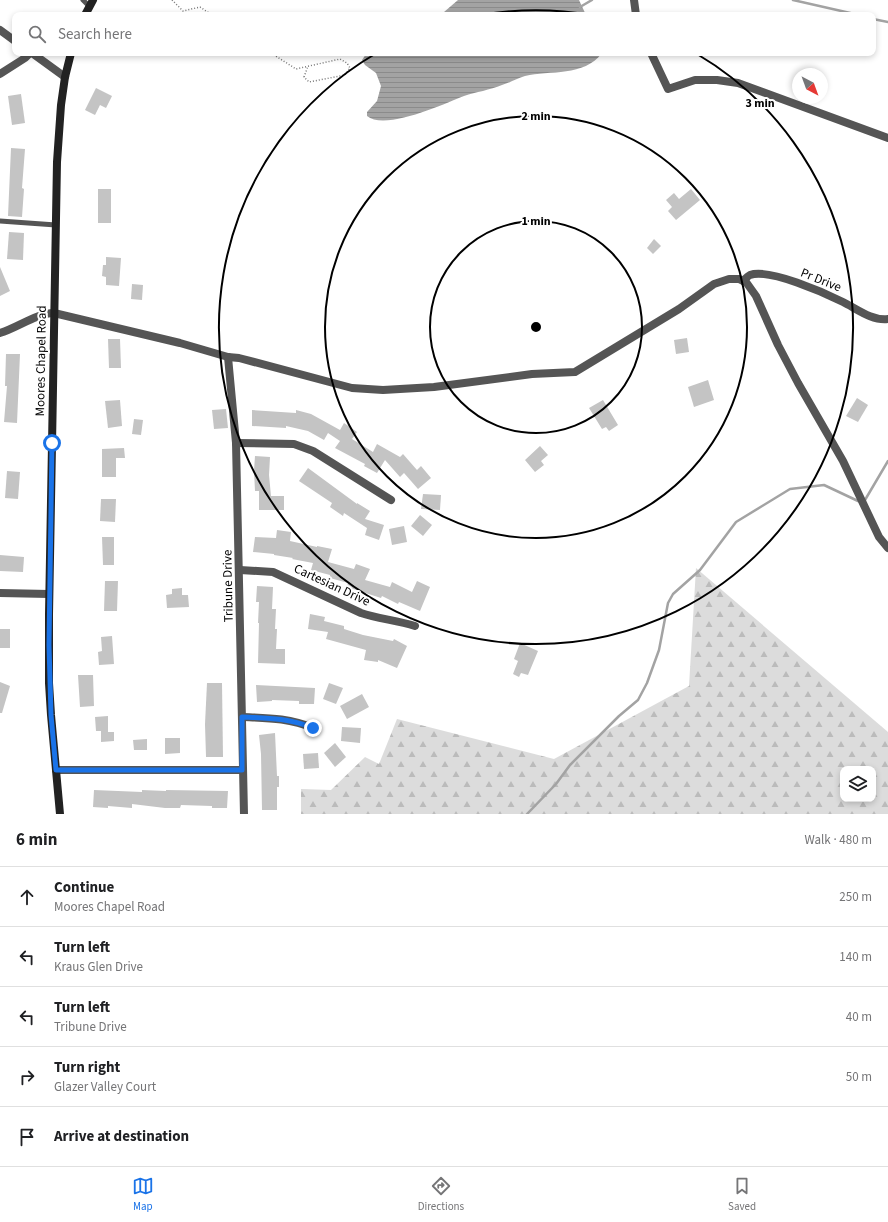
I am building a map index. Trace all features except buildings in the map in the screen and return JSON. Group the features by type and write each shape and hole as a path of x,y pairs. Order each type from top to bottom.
{"main road":[{"path":"86,12 88,2"},
{"name":"Moores Chapel Road","path":"60,814 49,683 49,594 57,162 61,106 65,77 70,56"}],"street":[{"path":"634,0 636,12"},
{"path":"0,30 12,39"},
{"path":"0,74 27,56"},
{"path":"35,56 65,77"},
{"path":"652,56 668,89 695,80 717,80 738,83 888,138"},
{"name":"Pr Drive","path":"743,281 750,275 762,274 786,280 812,288 881,320 888,319"},
{"path":"0,333 46,314 54,313 180,343 228,357 239,358 352,388 383,390 434,387 532,374 575,372 679,309 714,284 729,279 739,279 746,282 756,296 778,345 798,383 843,460 879,537 888,548"},
{"name":"Tribune Drive","path":"228,357 236,443 240,570 242,770 244,814"},
{"path":"236,443 294,444 301,446 313,451 391,500"},
{"name":"Cartesian Drive","path":"240,570 273,572 360,613 400,621 414,626"},
{"path":"0,593 49,594"},
{"path":"242,717 287,719 313,728"},
{"path":"56,770 242,770"}],"lane":[{"path":"0,222 56,224"}],"path":[{"path":"172,0 183,11 200,7 208,12"},
{"path":"276,56 296,69 308,66 340,59 347,63 350,68 345,75 309,82 304,77 308,66"}],"green space":[{"path":"696,568 888,732 888,814 301,814 301,789 331,790 365,757 379,764 397,719 554,759 689,686"}],"shaded area":[{"path":"458,0 579,0 585,12 444,12"},
{"path":"365,56 599,56 595,61 586,66 566,71 525,76 497,87 464,96 415,115 387,120 376,120 367,116 367,112 377,101 381,86 376,73 365,65 362,60"}],"waterway":[{"path":"580,7 592,0"},
{"path":"793,0 846,12"},
{"path":"876,20 888,22"},
{"path":"865,500 888,461"},
{"path":"527,814 556,784 570,765 619,716 638,700 647,683 659,650 668,603 673,594 700,570 736,522 790,489 824,485 858,501"}],"route":[{"path":"52,443 49,683 56,770 242,770 242,717 280,718 293,720 313,728"}]}
